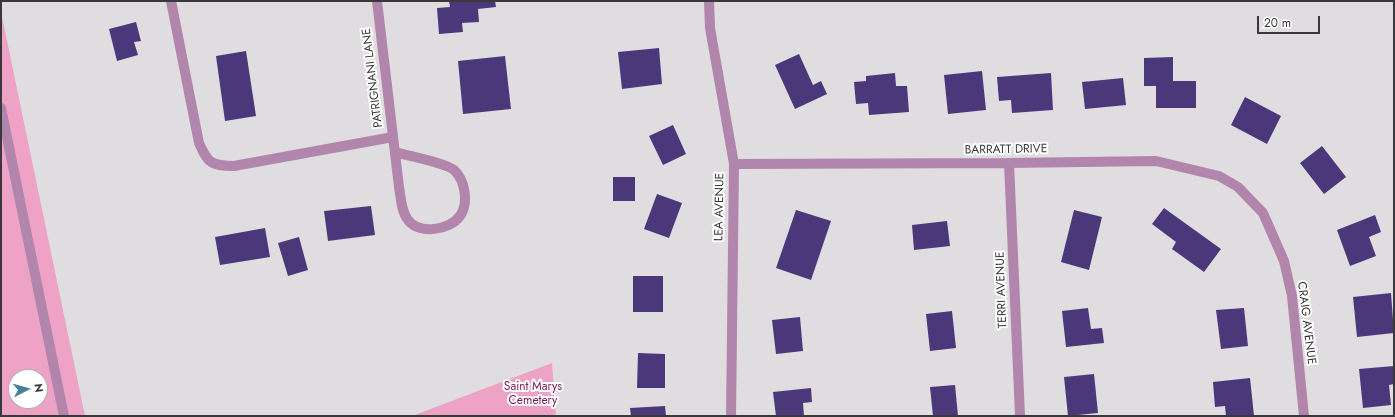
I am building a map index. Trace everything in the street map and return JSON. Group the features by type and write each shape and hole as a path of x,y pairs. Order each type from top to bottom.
{"street":[{"path":"171,1 200,143 206,158 212,164 234,166 393,137"},
{"name":"PATRIGNANI LANE","path":"377,1 393,137 395,152 404,213 411,224 418,228 430,229 443,227 460,216 463,209 464,184 453,170 395,152"},
{"name":"LEA AVENUE","path":"709,1 710,28 734,164 731,416"},
{"path":"1,108 64,416"},
{"name":"BARRATT DRIVE","path":"734,164 1010,163 1156,160 1219,176 1238,187 1263,213"},
{"name":"TERRI AVENUE","path":"1010,163 1020,416"},
{"name":"CRAIG AVENUE","path":"1263,213 1284,261 1292,296 1304,416"}],"green space":[{"path":"1,12 85,416 1,416"},
{"name":"Saint Marys Cemetery","path":"552,363 556,416 412,416"}],"building":[{"path":"449,1 495,1 496,7 478,9 479,22 462,23 463,32 439,34 437,8 450,7"},
{"path":"136,22 141,41 134,42 138,55 117,61 109,29"},
{"path":"659,48 662,84 622,89 618,52"},
{"path":"246,51 256,116 225,121 216,56"},
{"path":"799,54 813,85 821,81 827,94 795,109 775,65"},
{"path":"505,56 511,109 463,114 458,61"},
{"path":"1173,57 1173,81 1196,81 1196,108 1156,108 1156,86 1144,86 1144,58"},
{"path":"982,71 986,110 948,114 944,75"},
{"path":"895,73 896,86 907,86 909,112 869,115 868,103 856,104 854,82 866,81 866,76"},
{"path":"1051,73 1053,110 1012,113 1011,100 999,101 997,77"},
{"path":"1123,78 1126,105 1085,109 1082,82"},
{"path":"1245,97 1281,116 1267,144 1231,125"},
{"path":"673,125 686,154 663,165 649,136"},
{"path":"1322,146 1346,177 1324,194 1300,163"},
{"path":"613,177 635,177 635,201 613,201"},
{"path":"657,194 682,203 669,238 644,229"},
{"path":"371,206 375,235 328,241 324,211"},
{"path":"1164,208 1221,249 1204,272 1172,249 1176,242 1152,224"},
{"path":"796,210 831,221 811,280 776,268"},
{"path":"1074,210 1102,217 1089,270 1061,262"},
{"path":"1375,215 1381,232 1369,237 1376,256 1350,266 1337,230"},
{"path":"947,221 950,246 914,250 912,225"},
{"path":"265,228 270,257 220,265 215,237"},
{"path":"299,237 308,270 288,276 278,243"},
{"path":"633,276 663,276 663,312 633,312"},
{"path":"1391,293 1394,333 1357,337 1353,297"},
{"path":"1088,308 1091,329 1102,328 1104,343 1066,347 1062,311"},
{"path":"1244,308 1248,346 1221,349 1216,310"},
{"path":"952,311 956,348 930,351 926,314"},
{"path":"800,317 803,351 776,354 772,320"},
{"path":"638,353 665,354 665,388 637,388"},
{"path":"1394,366 1394,384 1389,385 1391,405 1363,408 1359,369"},
{"path":"1094,374 1098,413 1068,416 1064,377"},
{"path":"1250,378 1254,416 1226,416 1225,406 1215,407 1213,382"},
{"path":"955,385 958,416 933,416 930,387"},
{"path":"811,388 812,402 803,403 804,416 776,416 773,392"},
{"path":"665,406 666,416 631,416 630,408"}]}
